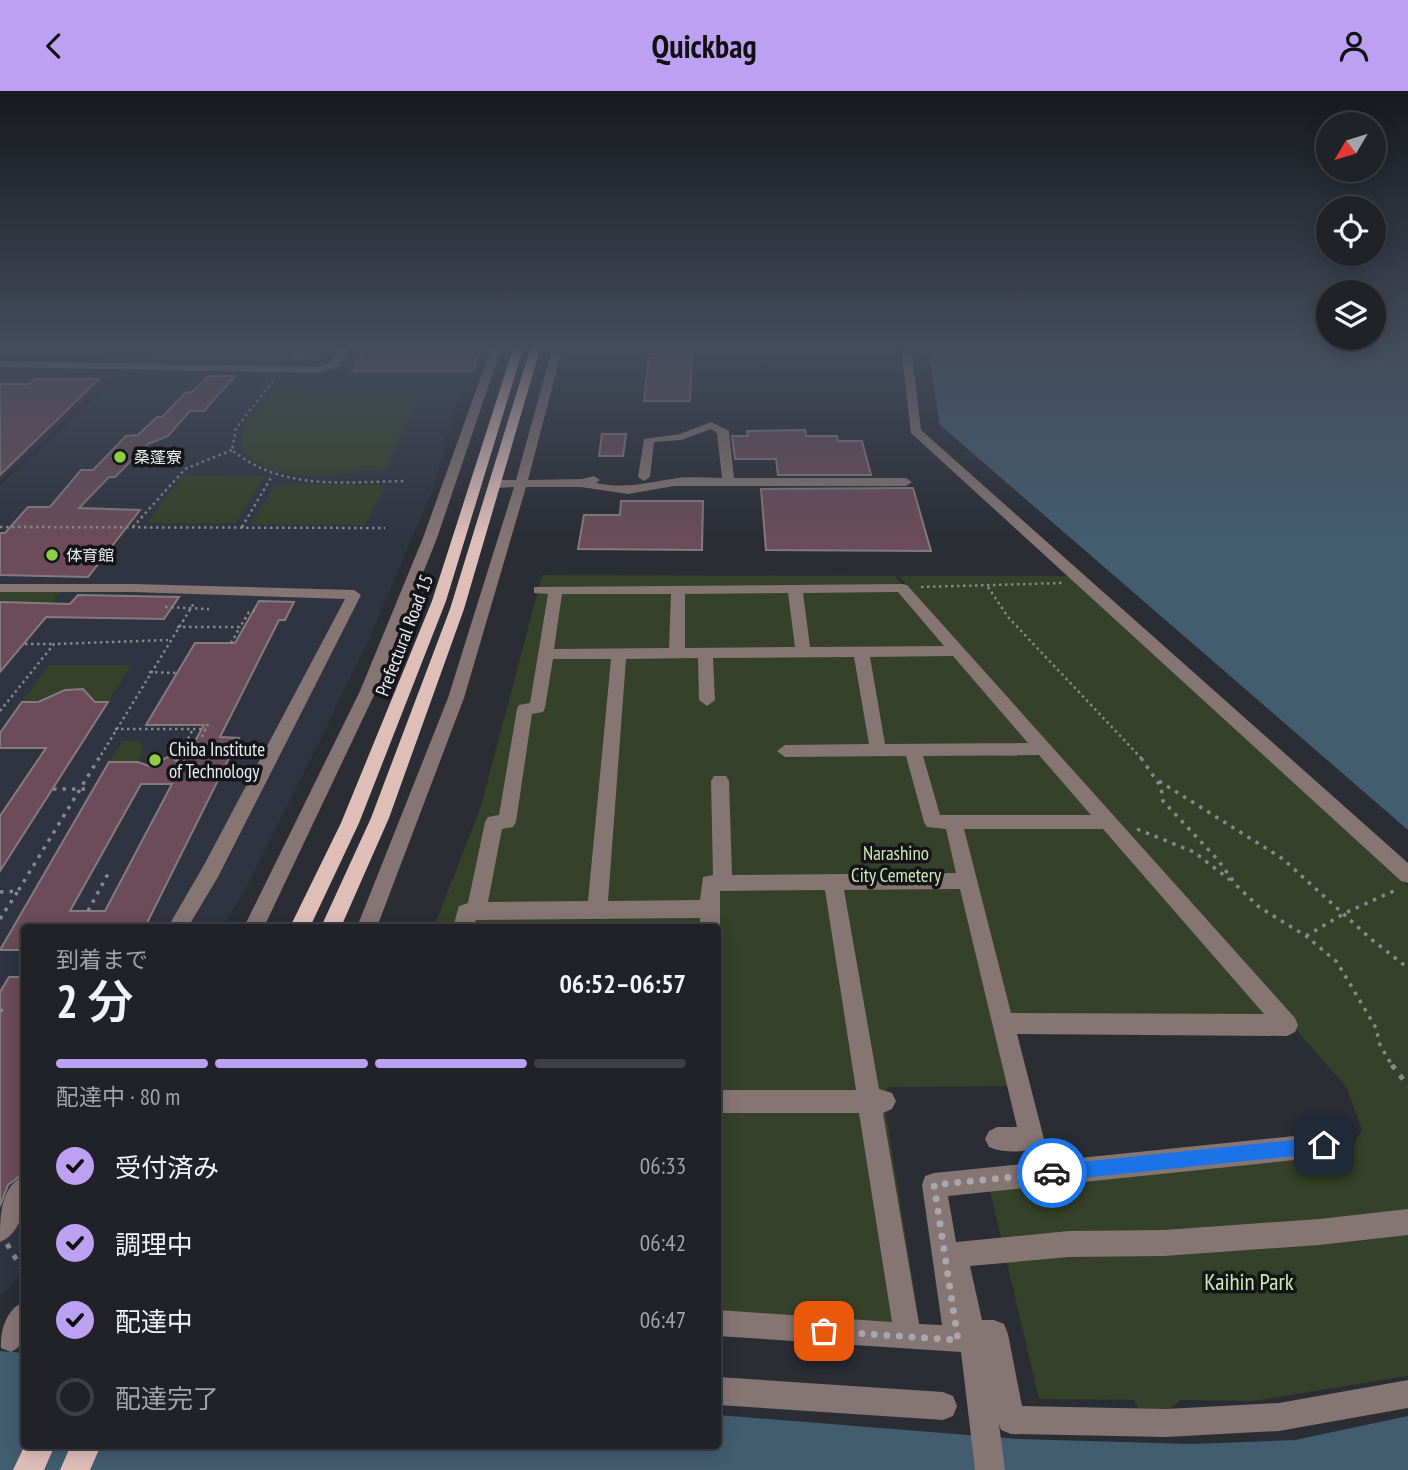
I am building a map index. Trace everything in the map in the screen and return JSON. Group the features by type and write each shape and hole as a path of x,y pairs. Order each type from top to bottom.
{"main road":[{"name":"Prefectural Road 15","path":"301,924 350,823 439,601 499,410"},
{"name":"Prefectural Road 15","path":"332,924 380,818 426,697 469,573 517,410"},
{"path":"28,1470 39,1449"},
{"path":"75,1470 85,1449"}],"street":[{"path":"255,924 368,691 430,538 475,410"},
{"path":"369,924 456,698 540,410"},
{"path":"913,410 915,431 1408,876"},
{"path":"644,477 648,441 684,436 697,427 719,427 723,431 729,482"},
{"path":"496,484 582,483 599,478 644,477 663,477 673,482"},
{"path":"582,483 599,489 660,488 673,482 906,482"},
{"path":"0,588 354,595 211,871 180,924"},
{"path":"476,911 494,822 507,822 525,709 537,708 546,654 547,590 902,588 1287,1025 1004,1023"},
{"path":"677,653 678,589"},
{"path":"794,589 803,652"},
{"path":"546,654 958,651"},
{"path":"860,652 878,750"},
{"path":"588,916 620,653"},
{"path":"705,653 707,700"},
{"path":"785,751 1044,749"},
{"path":"913,750 933,822 1108,822"},
{"path":"720,781 723,883"},
{"path":"953,822 1032,1139 997,1139"},
{"path":"464,924 466,912 476,911 710,918 710,883 968,881"},
{"path":"833,882 876,1101 906,1324"},
{"path":"721,1102 876,1101"},
{"path":"721,1323 958,1340 934,1185 1324,1145"},
{"path":"0,1231 21,1193"},
{"path":"990,1470 973,1344 955,1255 1069,1244 1164,1243 1318,1232 1408,1222"},
{"path":"973,1344 994,1334 1011,1420 1166,1423 1279,1417 1408,1394"},
{"path":"721,1391 943,1406"}],"path":[{"path":"232,450 236,428 250,410"},
{"path":"232,450 253,468 292,480 404,481"},
{"path":"133,527 185,469 232,450"},
{"path":"242,527 272,476"},
{"path":"0,527 385,528"},
{"path":"923,598 914,587 988,587 1083,582"},
{"path":"988,587 1008,617 1110,722 1157,780 1224,819 1283,859 1371,939 1408,968"},
{"path":"0,919 168,640 202,590"},
{"path":"165,607 209,609"},
{"path":"231,643 248,612 258,610"},
{"path":"177,627 240,627"},
{"path":"25,644 168,640"},
{"path":"0,711 54,644"},
{"path":"149,672 177,673"},
{"path":"115,729 207,727 202,737"},
{"path":"176,761 193,729"},
{"path":"1157,780 1163,801 1218,860 1236,885"},
{"path":"52,789 91,789"},
{"path":"1133,828 1194,852 1259,907 1306,936 1337,962 1376,1028 1380,1045 1398,1076 1408,1086"},
{"path":"88,911 109,871"},
{"path":"1306,936 1345,913 1408,885"},
{"path":"0,892 18,891"},
{"path":"0,1231 21,1267"}],"shaded area":[{"path":"0,410 76,410 0,481"},
{"name":"Chiba Institute of Technology","path":"82,410 454,410 434,486 369,640 251,879 225,924 21,924 21,1273 4,1294 0,1294 0,486"},
{"path":"938,410 1408,410 1408,830 940,425"},
{"path":"0,1351 21,1353 21,1449 721,1449 721,1415 1019,1439 1192,1444 1295,1440 1408,1416 1408,1470 0,1470"}],"green space":[{"path":"256,410 411,410 386,470 309,475 271,470 254,461 240,448 244,425"},
{"path":"183,475 265,476 235,523 147,523"},
{"path":"276,484 385,485 365,525 250,524"},
{"name":"Narashino City Cemetery","path":"542,575 895,576 1293,1028 996,1027 1010,1086 888,1087 884,1101 920,1326 721,1311 721,924 435,924 481,806"},
{"name":"Kaihin Park","path":"899,576 1068,576 1408,886 1408,1376 1253,1401 1181,1400 1166,1411 1142,1414 1134,1400 1039,1399 990,1191 1326,1156 1349,1150 1362,1130 1347,1088"},
{"path":"0,592 60,592 50,604 0,602"},
{"path":"49,665 131,665 108,702 93,702 89,693 72,689 22,702"},
{"path":"122,741 139,741 144,750 138,762 109,762"}],"building":[{"path":"0,410 67,410 0,475"},
{"path":"168,410 205,410 190,411 168,436 148,444 115,477 109,477 79,508 140,510 88,577 0,575 0,533 5,533 28,507 50,507 81,470 93,470 126,436 138,435 157,417 162,417"},
{"path":"805,430 806,436 837,436 838,441 862,441 871,475 778,475 776,459 735,459 732,436 748,436 747,431"},
{"path":"602,434 626,434 623,456 599,456"},
{"path":"913,488 931,551 766,550 761,489"},
{"path":"621,501 703,501 702,550 578,549 584,515 620,515"},
{"path":"78,595 179,597 164,619 46,617 0,672 0,602 70,604"},
{"path":"259,601 294,602 285,620 279,620 220,737 239,738 146,924 21,924 21,950 0,950 109,762 138,762 149,766 170,756 181,766 204,725 146,725 195,643 235,643","holes":["141,784 172,784 105,911 70,911"]},
{"path":"83,689 95,702 108,702 0,871 0,816 46,748 0,748 0,733 22,702 38,702 65,690"},
{"path":"9,977 21,977 21,1175 8,1185 0,1206 0,992"}],"way so far":[{"path":"824,1331 958,1340 934,1185 1052,1173"}],"place":[{"name":"桑蓬寮","path":"120,457"},
{"name":"体育館","path":"52,555"},
{"name":"Chiba Institute of Technology","path":"155,760"}],"route":[{"path":"1052,1173 1324,1145"}]}
